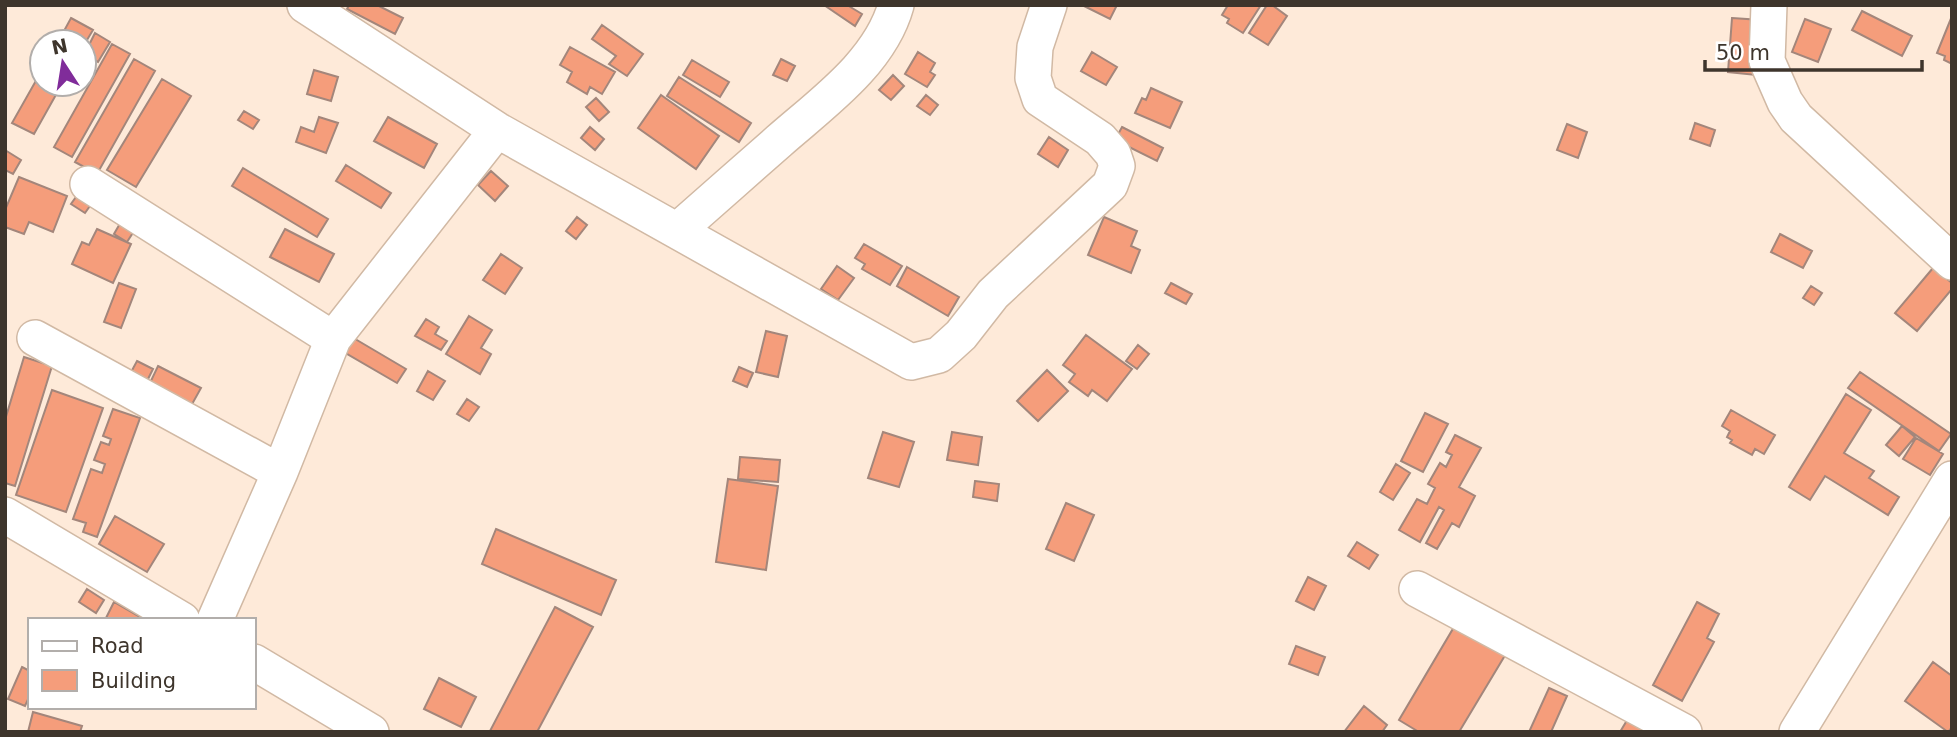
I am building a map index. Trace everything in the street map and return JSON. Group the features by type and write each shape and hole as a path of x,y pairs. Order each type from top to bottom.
{"street":[{"path":"305,5 497,130 911,362 939,355 961,335 993,294 1110,185 1116,166 1113,154 1100,139 1040,99 1033,78 1035,47 1049,5"},
{"path":"678,230 845,83 872,51 892,18 896,5"},
{"path":"1769,5 1767,61 1785,102 1796,118 1952,262"},
{"path":"216,618 280,472 333,339 497,130"},
{"path":"88,184 333,339"},
{"path":"36,338 280,472"},
{"path":"1802,730 1952,479"},
{"path":"5,515 179,618"},
{"path":"1417,589 1684,732"},
{"path":"256,663 371,732"}],"building":[{"path":"349,5 377,5 403,18 395,34 347,9"},
{"path":"824,5 847,5 862,14 855,26"},
{"path":"1082,5 1117,5 1110,19"},
{"path":"1228,5 1261,5 1243,33 1227,23 1229,19 1222,15"},
{"path":"1267,5 1272,5 1287,16 1268,45 1249,33"},
{"path":"1862,11 1912,36 1902,56 1852,30"},
{"path":"1952,16 1952,64 1944,60 1945,56 1937,53"},
{"path":"71,18 89,28 66,28"},
{"path":"1732,18 1761,20 1756,75 1728,72"},
{"path":"1805,19 1831,29 1818,62 1792,52"},
{"path":"602,25 643,54 627,76 609,64 616,56 592,39"},
{"path":"98,35 110,42 98,62"},
{"path":"112,44 130,54 72,157 54,147 82,98 98,98 98,69"},
{"path":"570,47 615,72 602,94 590,87 587,94 567,82 572,72 560,65"},
{"path":"918,52 935,63 930,72 935,75 927,87 905,74"},
{"path":"1092,52 1117,67 1106,85 1081,71"},
{"path":"134,59 155,71 97,174 75,162"},
{"path":"781,59 795,66 787,81 773,75"},
{"path":"692,60 729,82 720,97 683,75"},
{"path":"314,70 338,77 331,101 307,94"},
{"path":"893,75 904,86 891,100 879,90"},
{"path":"679,77 751,123 739,142 667,96"},
{"path":"162,79 191,96 136,187 107,170"},
{"path":"1151,88 1182,102 1170,128 1135,113 1142,98 1146,100"},
{"path":"28,95 28,98 54,98 34,134 12,123"},
{"path":"661,95 719,136 696,169 638,128"},
{"path":"926,95 938,105 930,115 917,106"},
{"path":"596,98 609,112 599,121 586,107"},
{"path":"244,111 259,120 253,129 238,120"},
{"path":"319,117 338,123 326,153 296,142 301,127 314,132"},
{"path":"388,117 437,144 424,168 374,141"},
{"path":"1695,123 1715,130 1710,146 1690,139"},
{"path":"1567,124 1587,132 1578,158 1557,150"},
{"path":"590,127 604,139 595,150 581,138"},
{"path":"1122,127 1163,148 1157,161 1115,140"},
{"path":"1049,137 1068,150 1058,167 1038,154"},
{"path":"5,150 21,160 13,174 5,170"},
{"path":"346,165 391,193 381,208 336,181"},
{"path":"243,168 328,219 317,237 232,186"},
{"path":"491,171 508,186 495,201 478,185"},
{"path":"19,177 67,196 53,232 29,222 24,234 5,227 5,210"},
{"path":"78,194 92,203 85,213 71,204"},
{"path":"577,217 587,225 576,239 566,231"},
{"path":"1104,217 1137,231 1131,246 1140,250 1131,273 1088,255"},
{"path":"122,220 136,228 127,242 114,234"},
{"path":"97,229 131,244 113,283 72,264 82,242 89,245"},
{"path":"285,229 334,254 319,282 270,257"},
{"path":"1780,234 1812,251 1803,268 1771,252"},
{"path":"864,244 902,266 890,285 862,269 865,264 855,258"},
{"path":"501,254 522,268 505,294 483,280"},
{"path":"837,266 854,278 838,300 821,289"},
{"path":"907,267 959,297 948,316 897,286"},
{"path":"1933,268 1952,283 1952,289 1917,331 1895,313"},
{"path":"119,283 136,289 121,328 104,322"},
{"path":"1171,283 1192,294 1186,304 1165,293"},
{"path":"1811,286 1822,293 1814,305 1803,298"},
{"path":"469,316 492,330 481,348 491,354 480,374 446,354"},
{"path":"426,319 439,327 435,334 447,341 441,350 415,336"},
{"path":"766,331 787,336 778,377 756,372"},
{"path":"345,333 406,369 397,383 337,348"},
{"path":"1086,335 1132,369 1107,401 1092,390 1088,396 1069,382 1075,374 1063,365"},
{"path":"1138,345 1149,354 1137,369 1126,361"},
{"path":"24,357 52,366 15,486 5,483 5,420"},
{"path":"137,361 153,369 146,383 130,374"},
{"path":"158,366 201,388 191,406 149,385"},
{"path":"739,367 753,373 747,387 733,381"},
{"path":"1047,370 1068,391 1038,421 1017,401"},
{"path":"428,371 445,381 433,400 417,391"},
{"path":"1860,372 1951,434 1939,451 1848,388"},
{"path":"52,390 103,408 66,512 16,495"},
{"path":"1846,394 1871,410 1844,453 1874,471 1869,478 1899,497 1888,515 1825,476 1810,500 1789,487"},
{"path":"467,399 479,407 469,421 457,414"},
{"path":"113,409 140,418 97,537 83,532 86,523 73,519 91,469 102,473 105,464 94,460 101,442 109,445 111,439 103,436"},
{"path":"1731,410 1775,435 1764,454 1755,449 1752,455 1730,443 1732,440 1727,437 1730,431 1722,426"},
{"path":"1425,413 1448,424 1423,472 1401,461"},
{"path":"1902,426 1915,437 1899,456 1886,445"},
{"path":"883,432 914,442 899,487 868,478"},
{"path":"952,432 982,437 978,465 947,460"},
{"path":"1455,435 1481,448 1459,487 1475,496 1459,527 1452,523 1437,549 1426,543 1444,510 1439,507 1420,542 1399,530 1417,499 1427,504 1435,488 1428,484 1440,463 1446,467 1452,455 1446,452"},
{"path":"1916,438 1943,454 1930,475 1903,459"},
{"path":"740,457 780,460 778,482 738,479"},
{"path":"1396,464 1410,473 1393,500 1380,492"},
{"path":"728,479 778,486 766,570 716,562"},
{"path":"975,481 999,484 997,501 973,497"},
{"path":"1066,503 1094,515 1074,561 1046,549"},
{"path":"115,516 164,544 147,572 99,544"},
{"path":"496,529 616,580 601,615 482,564"},
{"path":"1357,542 1378,555 1369,569 1348,556"},
{"path":"1308,577 1326,586 1314,610 1296,601"},
{"path":"87,589 104,600 96,613 79,602"},
{"path":"114,602 142,618 106,618"},
{"path":"1697,602 1719,614 1707,638 1714,642 1682,701 1653,685"},
{"path":"555,607 593,627 537,732 490,731"},
{"path":"1457,622 1507,652 1459,732 1419,732 1399,720"},
{"path":"1296,646 1325,657 1318,675 1289,664"},
{"path":"1933,662 1952,676 1952,727 1948,732 1905,701"},
{"path":"22,667 28,670 28,699 25,706 8,699"},
{"path":"439,678 476,697 461,727 424,709"},
{"path":"1549,688 1567,696 1551,732 1529,732"},
{"path":"1364,706 1387,725 1382,732 1344,732"},
{"path":"33,712 82,726 80,732 28,732"},
{"path":"1629,717 1653,732 1620,732"}]}
